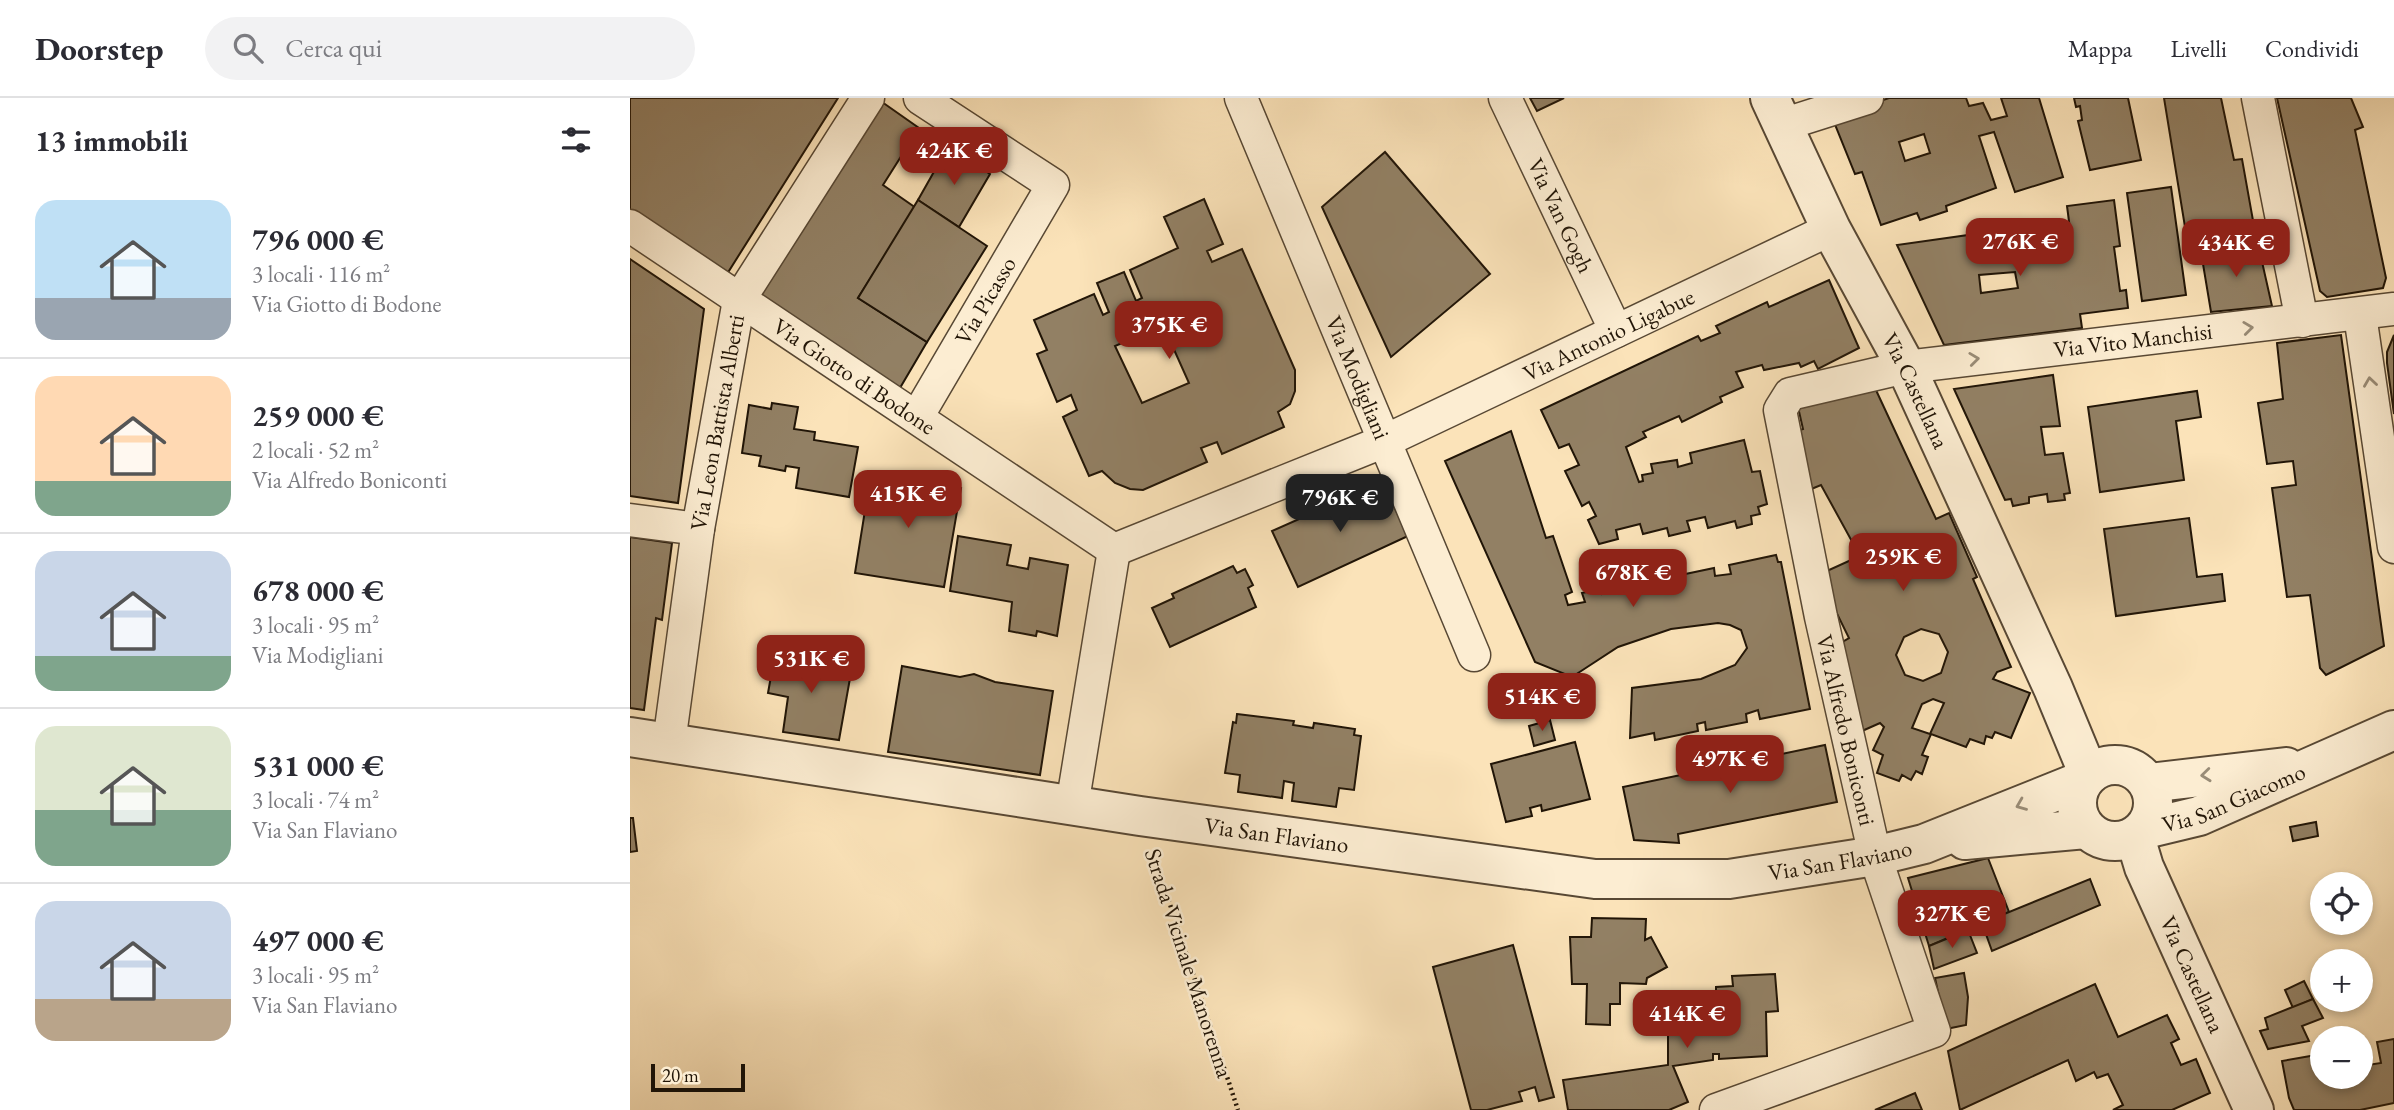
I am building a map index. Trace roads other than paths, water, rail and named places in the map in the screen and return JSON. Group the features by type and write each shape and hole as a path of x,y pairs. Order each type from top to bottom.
{"street":[{"name":"Via Leon Battista Alberti","path":"669,743 698,529 739,300 868,98"},
{"name":"Via Picasso","path":"917,417 1053,186 920,98"},
{"name":"Via Modigliani","path":"1241,98 1474,655"},
{"name":"Via Van Gogh","path":"1505,98 1616,331"},
{"path":"1776,111 1867,98"},
{"path":"2258,98 2302,321"},
{"name":"Via Castellana","path":"1776,111 1830,229 1906,367 2053,688 2110,776"},
{"name":"Via Giotto di Bodone","path":"630,226 1114,550"},
{"name":"Via Antonio Ligabue","path":"1385,441 1830,229"},
{"name":"Via Vito Manchisi","path":"1906,367 2394,309"},
{"path":"2360,314 2394,547"},
{"name":"Via Alfredo Boniconti","path":"1716,1110 1934,1031 1875,856 1821,617 1780,410 1790,394 1906,367"},
{"path":"1072,806 1114,550 1385,441"},
{"path":"630,520 698,529"},
{"name":"Via San Giacomo","path":"2140,833 2199,816 2394,730"},
{"name":"Via San Flaviano","path":"630,737 1072,806 1595,879 1729,879 1875,856 1924,844 2110,776"},
{"name":"Via San Giacomo","path":"2110,776 2323,763"},
{"path":"2110,776 2154,807 2140,833 2109,841 2086,829 2077,804 2110,776"},
{"name":"Via San Flaviano","path":"1924,844 2086,829"},
{"name":"Via Castellana","path":"2140,833 2144,867 2254,1110"}]}
